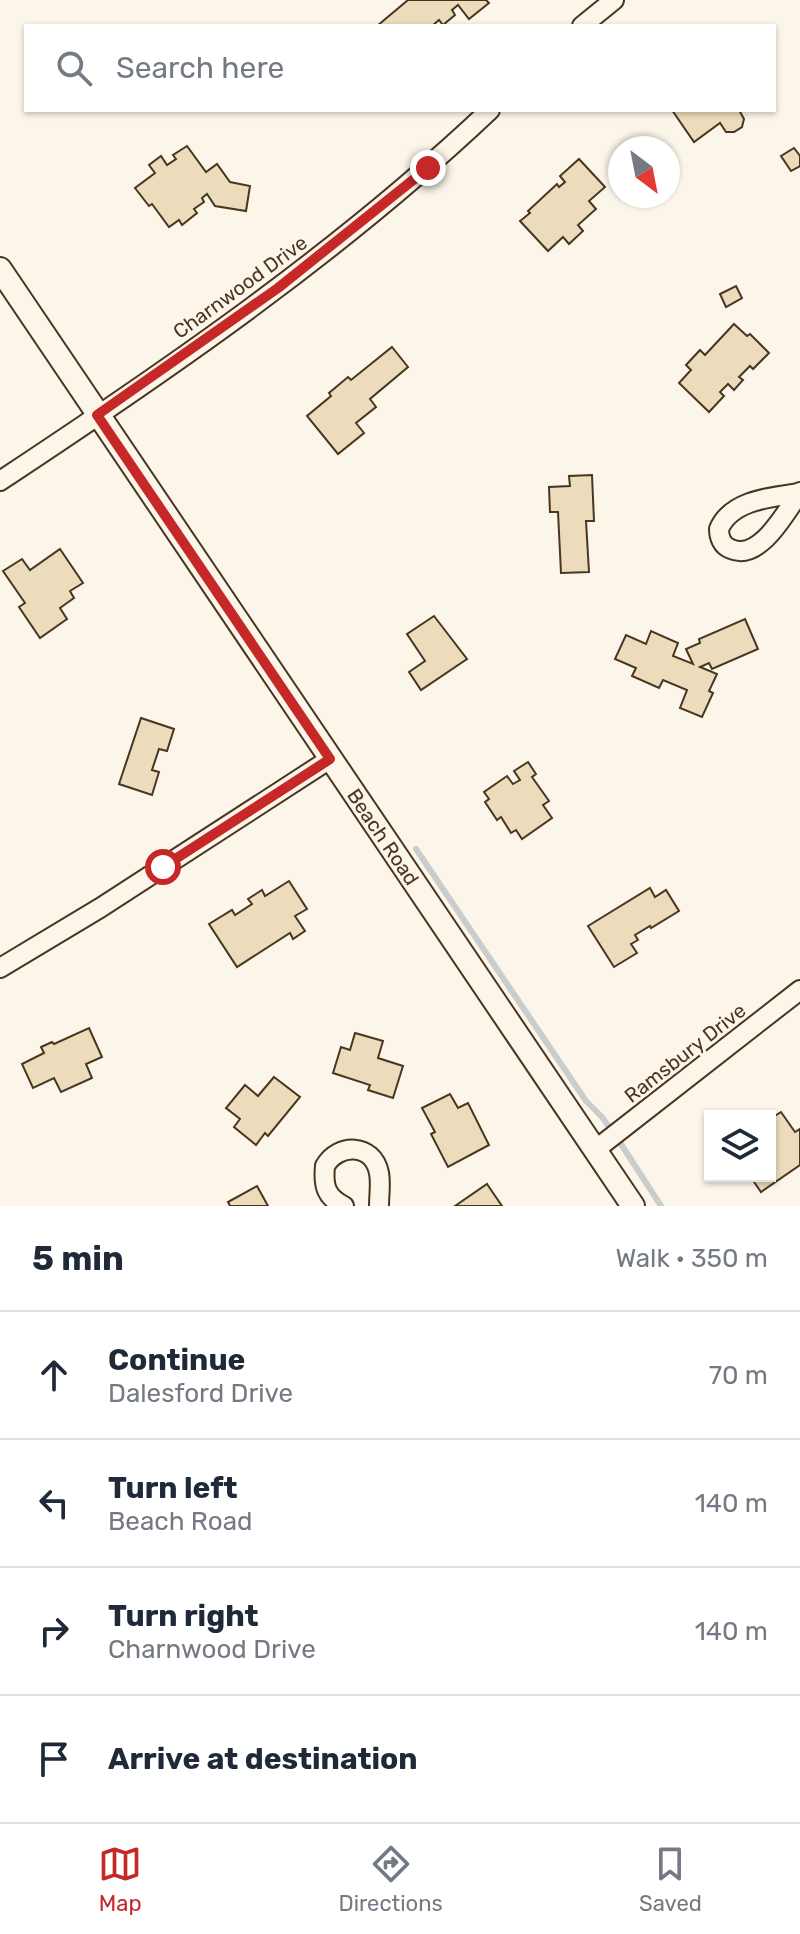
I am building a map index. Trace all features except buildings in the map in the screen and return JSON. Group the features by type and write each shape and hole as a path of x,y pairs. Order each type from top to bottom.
{"street":[{"path":"584,24 614,0"},
{"name":"Charnwood Drive","path":"0,481 201,343 330,249 406,188 488,112"},
{"name":"Beach Road","path":"0,269 633,1206"},
{"path":"0,968 100,908 330,759"},
{"name":"Ramsbury Drive","path":"595,1150 800,990"},
{"path":"344,1206 335,1201 325,1188 325,1166 336,1153 356,1148 375,1163 379,1174 379,1206"}],"waterway":[{"path":"416,849 586,1101 602,1117 661,1206"}],"route":[{"path":"163,867 330,759 97,415 278,288 428,168"}]}
